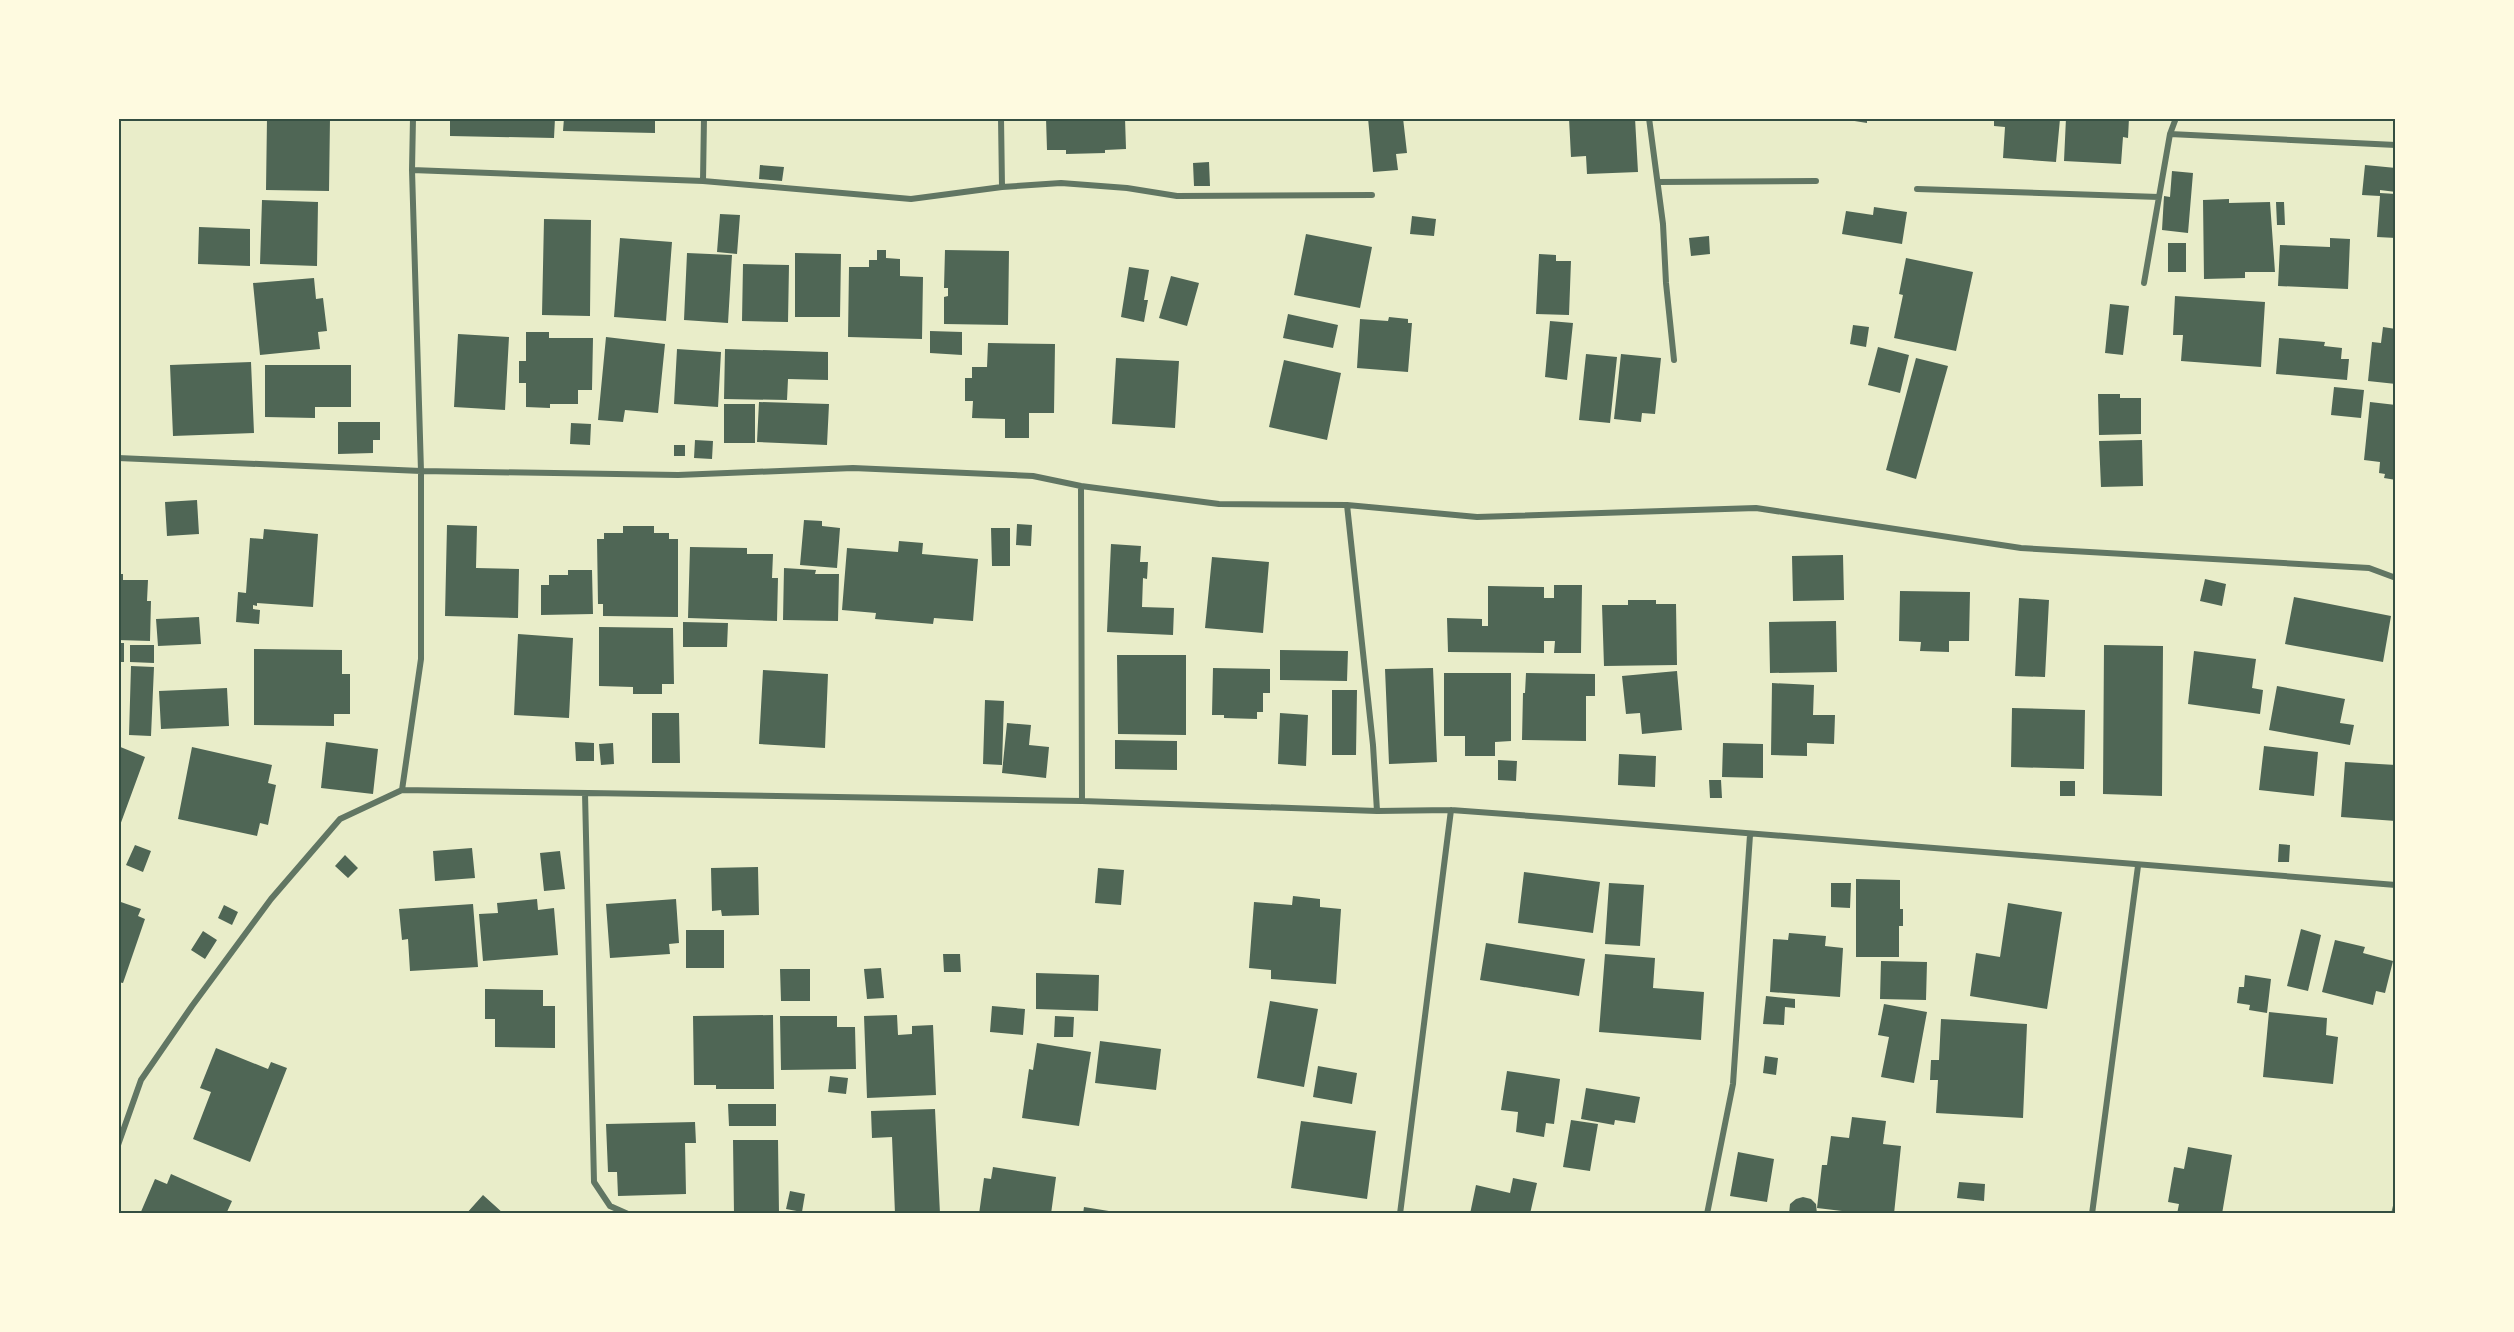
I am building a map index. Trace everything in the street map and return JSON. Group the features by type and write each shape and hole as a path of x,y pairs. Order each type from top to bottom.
{"street":[{"path":"402,790 422,659 421,471 412,170 413,118"},
{"path":"703,181 704,118"},
{"path":"1001,118 1002,187"},
{"path":"1649,118 1658,182 1674,360"},
{"path":"2144,283 2170,134 2176,118"},
{"path":"2170,134 2396,145"},
{"path":"412,170 703,181 911,199 1002,187 1061,183 1127,188 1177,196 1372,195"},
{"path":"1658,182 1816,181"},
{"path":"1917,189 2159,197"},
{"path":"118,458 421,471 678,475 853,468 1033,476 1080,486 1219,504 1347,505 1477,517 1756,508 2021,549 2368,567 2396,578"},
{"path":"1080,486 1082,801"},
{"path":"1347,505 1373,745 1377,811"},
{"path":"118,1145 141,1080 271,899 340,819 402,790 1082,801 1377,811 1451,810 2396,885"},
{"path":"585,793 594,1182 610,1206 628,1214"},
{"path":"1400,1214 1451,810"},
{"path":"1707,1214 1733,1084 1750,835"},
{"path":"2092,1214 2138,866"},
{"path":"2394,1214 2396,1206"}],"building":[{"path":"267,118 330,118 329,191 266,190"},
{"path":"450,118 555,118 554,138 450,136"},
{"path":"564,118 655,118 655,133 563,131"},
{"path":"1046,118 1125,118 1126,149 1105,150 1105,153 1066,154 1066,150 1047,150"},
{"path":"1368,118 1403,118 1407,153 1396,154 1398,170 1373,172"},
{"path":"1569,118 1635,118 1638,172 1587,174 1586,156 1571,157"},
{"path":"1836,118 1867,118 1867,123"},
{"path":"1994,118 2060,119 2056,162 2003,158 2005,127 1994,126"},
{"path":"2066,118 2129,118 2128,138 2123,137 2121,164 2064,161"},
{"path":"1209,162 1210,186 1194,186 1193,163"},
{"path":"760,165 784,167 782,181 759,179"},
{"path":"2365,165 2396,168 2396,192 2380,190 2380,193 2396,194 2396,238 2377,237 2380,196 2362,195"},
{"path":"2172,171 2193,173 2188,233 2162,230 2164,196 2170,197"},
{"path":"2229,199 2229,203 2270,202 2275,272 2245,272 2245,278 2204,279 2203,200"},
{"path":"262,200 318,202 317,266 260,264"},
{"path":"2276,202 2284,202 2285,225 2277,225"},
{"path":"1874,207 1907,212 1902,244 1842,234 1846,211 1873,215"},
{"path":"720,214 740,215 737,254 717,252"},
{"path":"1412,216 1436,219 1434,236 1410,234"},
{"path":"544,219 591,220 590,316 542,315"},
{"path":"199,227 250,229 250,266 198,264"},
{"path":"1306,234 1372,247 1360,308 1294,295"},
{"path":"1709,236 1710,254 1691,256 1689,238"},
{"path":"620,238 672,242 666,321 614,317"},
{"path":"2330,238 2350,239 2348,289 2278,286 2280,245 2330,247"},
{"path":"2168,243 2186,243 2186,272 2168,272"},
{"path":"877,250 886,250 886,258 900,259 900,276 923,277 922,339 848,337 849,267 869,267 869,260 877,260"},
{"path":"945,250 1009,251 1008,325 944,324 944,297 948,296 948,288 944,288"},
{"path":"687,253 732,255 728,323 684,320"},
{"path":"795,253 841,254 840,317 795,317"},
{"path":"1539,254 1556,255 1556,261 1571,261 1569,315 1536,314"},
{"path":"1906,258 1973,272 1956,351 1894,338 1903,295 1899,294"},
{"path":"743,264 789,265 788,322 742,321"},
{"path":"1129,267 1149,270 1144,300 1148,300 1144,322 1121,317"},
{"path":"1171,276 1199,283 1187,326 1159,318"},
{"path":"314,278 316,299 323,298 327,331 318,332 320,349 260,355 253,283"},
{"path":"2175,296 2265,302 2261,367 2181,361 2183,335 2173,335"},
{"path":"2110,304 2129,306 2123,355 2105,353"},
{"path":"1288,314 1338,325 1333,348 1283,338"},
{"path":"1389,317 1408,319 1408,323 1412,323 1408,372 1357,368 1360,319 1388,321"},
{"path":"1550,321 1573,323 1567,380 1545,377"},
{"path":"1853,325 1869,327 1866,347 1850,344"},
{"path":"2383,327 2396,329 2396,384 2368,381 2372,342 2381,343"},
{"path":"930,331 962,332 962,355 930,353"},
{"path":"526,332 549,332 549,338 593,338 592,390 578,390 578,404 550,404 550,408 526,407 526,383 519,383 519,361 526,361"},
{"path":"458,334 509,337 505,410 454,407"},
{"path":"606,337 665,344 658,413 625,410 623,422 598,420"},
{"path":"2279,338 2325,342 2324,346 2342,348 2341,359 2349,359 2347,380 2276,374"},
{"path":"988,343 1055,344 1054,413 1029,413 1029,438 1005,438 1005,419 972,418 973,401 965,401 965,378 972,378 972,367 987,367"},
{"path":"1878,347 1909,355 1900,393 1868,385"},
{"path":"677,349 721,352 718,407 674,404"},
{"path":"725,349 828,352 828,380 788,379 787,400 724,399"},
{"path":"1586,354 1617,357 1610,423 1579,420"},
{"path":"1621,354 1661,358 1655,414 1642,413 1641,422 1614,419"},
{"path":"1116,358 1179,361 1175,428 1112,424"},
{"path":"1916,358 1948,366 1916,479 1886,470"},
{"path":"1284,360 1341,373 1327,440 1269,427"},
{"path":"251,362 254,433 173,436 170,365"},
{"path":"265,365 351,365 351,407 315,407 315,418 265,417"},
{"path":"2334,387 2364,390 2361,418 2331,415"},
{"path":"2098,394 2120,394 2120,398 2141,398 2141,434 2099,435"},
{"path":"759,402 829,404 827,445 757,442"},
{"path":"2370,402 2396,405 2396,480 2384,478 2385,474 2379,473 2380,462 2364,460"},
{"path":"724,404 755,404 755,443 724,443"},
{"path":"338,422 380,422 380,440 373,440 373,453 338,454"},
{"path":"571,423 591,424 590,445 570,444"},
{"path":"695,440 713,441 712,459 694,458"},
{"path":"2142,440 2143,486 2101,487 2099,441"},
{"path":"674,445 685,445 685,456 674,456"},
{"path":"197,500 199,534 167,536 165,502"},
{"path":"804,520 822,521 822,526 840,528 837,568 800,565"},
{"path":"1017,524 1032,525 1031,546 1016,545"},
{"path":"447,525 477,526 476,568 519,569 518,618 445,616"},
{"path":"623,526 654,526 654,533 669,533 669,539 678,539 678,617 603,616 603,604 598,604 597,539 604,539 604,533 623,533"},
{"path":"991,528 1010,528 1010,566 992,566"},
{"path":"264,529 318,534 313,607 257,603 257,606 253,605 253,609 260,610 259,624 236,622 238,592 246,593 250,538 263,539"},
{"path":"899,541 923,543 922,554 978,559 973,621 934,618 933,624 875,619 876,613 842,610 847,548 898,552"},
{"path":"1111,544 1141,546 1140,562 1148,562 1147,579 1143,578 1142,607 1174,608 1173,635 1107,632"},
{"path":"690,547 747,548 747,554 773,554 772,578 778,578 777,621 688,618"},
{"path":"1843,555 1844,600 1793,601 1792,556"},
{"path":"1212,557 1269,562 1263,633 1205,628"},
{"path":"784,568 816,570 815,574 839,574 838,621 783,620"},
{"path":"568,570 592,570 593,614 541,615 541,585 549,585 549,575 568,575"},
{"path":"118,574 123,574 123,580 148,580 147,601 151,601 150,641 118,640"},
{"path":"2205,579 2226,584 2222,606 2200,601"},
{"path":"1554,585 1582,585 1581,653 1554,653 1555,641 1544,641 1544,653 1448,652 1447,618 1482,619 1482,626 1488,626 1488,586 1544,587 1544,598 1554,598"},
{"path":"1900,591 1970,592 1969,641 1949,641 1949,652 1920,651 1921,642 1899,641"},
{"path":"2294,597 2391,616 2383,662 2285,644"},
{"path":"2019,598 2049,600 2045,677 2015,676"},
{"path":"1628,600 1656,600 1656,604 1676,604 1677,665 1604,666 1602,605 1628,605"},
{"path":"199,617 201,644 158,646 156,619"},
{"path":"1836,621 1837,672 1770,673 1769,622"},
{"path":"683,622 728,623 727,647 683,647"},
{"path":"599,627 673,628 674,684 662,684 662,694 633,694 633,687 599,686"},
{"path":"518,634 573,638 569,718 514,715"},
{"path":"118,643 124,643 124,662 118,662"},
{"path":"130,645 154,645 154,663 130,662"},
{"path":"2104,645 2163,646 2162,796 2103,794"},
{"path":"254,649 342,650 342,674 350,674 350,714 334,714 334,726 254,725"},
{"path":"1280,650 1348,651 1347,681 1280,680"},
{"path":"2194,651 2256,659 2252,688 2263,690 2260,714 2188,704"},
{"path":"1117,655 1186,655 1186,735 1118,734"},
{"path":"131,666 154,667 151,736 129,735"},
{"path":"1213,668 1270,669 1270,693 1263,693 1263,712 1257,712 1257,719 1224,718 1224,715 1212,715"},
{"path":"1433,668 1437,762 1389,764 1385,669"},
{"path":"763,670 828,674 825,748 759,744"},
{"path":"1677,671 1682,730 1642,734 1640,713 1626,714 1622,676"},
{"path":"1444,673 1511,673 1511,741 1495,742 1495,756 1465,756 1465,736 1444,736"},
{"path":"1526,673 1595,674 1595,696 1586,696 1586,741 1522,740 1523,693 1525,693"},
{"path":"1772,683 1814,685 1813,715 1835,715 1834,744 1807,743 1807,756 1771,755"},
{"path":"2277,686 2345,699 2340,723 2354,725 2350,745 2269,730"},
{"path":"227,688 229,726 161,729 159,691"},
{"path":"1332,690 1357,690 1356,755 1332,755"},
{"path":"985,700 1004,701 1002,765 983,764"},
{"path":"2012,708 2085,710 2084,769 2011,767"},
{"path":"652,713 679,713 680,763 652,763"},
{"path":"1280,713 1308,715 1306,766 1278,764"},
{"path":"1007,723 1031,725 1029,745 1049,747 1046,778 1002,773"},
{"path":"1115,740 1177,741 1177,770 1115,769"},
{"path":"326,742 378,749 373,794 321,788"},
{"path":"575,742 594,743 594,761 576,761"},
{"path":"613,743 614,764 601,765 599,744"},
{"path":"1723,743 1763,744 1763,778 1722,777"},
{"path":"118,746 145,757 119,828 118,828"},
{"path":"2264,746 2318,752 2314,796 2259,790"},
{"path":"192,747 272,765 268,783 276,785 268,825 260,823 257,836 178,819"},
{"path":"1619,754 1656,756 1655,787 1618,785"},
{"path":"1498,760 1517,761 1516,781 1498,780"},
{"path":"2345,762 2396,765 2396,821 2341,817"},
{"path":"1709,780 1721,780 1722,798 1710,798"},
{"path":"2060,781 2075,781 2075,796 2060,796"},
{"path":"2279,844 2290,845 2289,862 2278,862"},
{"path":"135,845 151,851 143,872 126,865"},
{"path":"472,848 475,878 435,881 433,851"},
{"path":"560,851 565,889 544,891 540,853"},
{"path":"345,855 358,868 348,878 335,866"},
{"path":"758,867 759,915 722,916 721,910 712,911 711,868"},
{"path":"1098,868 1124,870 1121,905 1095,903"},
{"path":"1524,872 1600,882 1593,933 1518,923"},
{"path":"1856,879 1900,880 1900,909 1903,909 1903,926 1899,926 1899,957 1856,957"},
{"path":"1609,883 1644,885 1640,946 1605,944"},
{"path":"1831,883 1851,883 1850,908 1831,907"},
{"path":"1293,896 1320,899 1320,907 1341,909 1336,984 1271,979 1271,970 1249,968 1254,902 1292,905"},
{"path":"537,899 538,910 554,908 558,955 483,961 479,914 498,913 497,903"},
{"path":"676,899 679,943 669,944 670,954 610,958 606,904"},
{"path":"118,901 141,909 138,916 145,919 123,983 118,982"},
{"path":"2008,903 2062,912 2047,1009 1970,996 1976,953 2000,957"},
{"path":"473,904 478,967 410,971 408,939 402,940 399,909"},
{"path":"224,905 238,912 232,925 218,918"},
{"path":"2301,929 2321,935 2308,991 2287,986"},
{"path":"686,930 724,930 724,968 686,968"},
{"path":"203,931 217,940 205,959 191,950"},
{"path":"1789,933 1826,936 1825,946 1843,948 1840,997 1770,992 1773,939 1788,940"},
{"path":"2335,940 2365,947 2363,953 2393,961 2385,993 2376,991 2373,1005 2322,992"},
{"path":"1486,943 1585,959 1579,996 1480,980"},
{"path":"943,954 960,954 961,972 944,972"},
{"path":"1605,954 1655,958 1653,988 1704,992 1701,1040 1599,1032"},
{"path":"1881,961 1927,962 1926,1000 1880,999"},
{"path":"881,968 884,998 867,999 864,969"},
{"path":"780,969 810,969 810,1001 781,1001"},
{"path":"1036,973 1099,975 1098,1011 1036,1009"},
{"path":"2245,975 2271,979 2267,1013 2249,1010 2250,1005 2237,1003 2239,987 2244,987"},
{"path":"485,989 543,990 543,1006 555,1006 555,1048 495,1047 495,1019 485,1019"},
{"path":"1766,996 1795,999 1795,1008 1785,1007 1784,1025 1763,1024"},
{"path":"1270,1001 1318,1009 1304,1087 1257,1078"},
{"path":"1884,1004 1927,1012 1914,1083 1881,1077 1889,1037 1878,1035"},
{"path":"992,1006 1025,1009 1023,1035 990,1032"},
{"path":"2269,1012 2327,1018 2326,1035 2338,1037 2333,1084 2263,1077"},
{"path":"773,1015 774,1089 716,1089 716,1085 694,1085 693,1016"},
{"path":"897,1015 898,1035 912,1034 912,1026 933,1025 936,1095 867,1098 864,1016"},
{"path":"780,1016 837,1016 837,1027 855,1027 856,1069 781,1070"},
{"path":"1055,1016 1074,1017 1073,1037 1054,1037"},
{"path":"1941,1019 2027,1024 2023,1118 1936,1113 1938,1080 1930,1080 1931,1060 1939,1060"},
{"path":"1100,1041 1161,1049 1156,1090 1095,1083"},
{"path":"1037,1043 1091,1052 1079,1126 1022,1118 1029,1069 1033,1070"},
{"path":"216,1048 268,1069 271,1062 287,1068 250,1162 193,1139 211,1092 200,1088"},
{"path":"1765,1056 1778,1058 1776,1075 1763,1073"},
{"path":"1318,1066 1357,1073 1352,1104 1313,1097"},
{"path":"1507,1071 1560,1079 1554,1124 1546,1123 1544,1137 1516,1132 1518,1112 1501,1110"},
{"path":"830,1076 848,1078 846,1094 828,1092"},
{"path":"1586,1088 1640,1097 1635,1123 1615,1120 1614,1125 1581,1119"},
{"path":"728,1104 776,1104 776,1126 729,1126"},
{"path":"935,1109 940,1214 895,1214 892,1137 872,1138 871,1111"},
{"path":"1852,1117 1886,1121 1883,1144 1901,1146 1894,1214 1867,1214 1817,1208 1822,1165 1827,1165 1831,1136 1849,1138"},
{"path":"1571,1120 1598,1124 1590,1171 1563,1167"},
{"path":"1301,1121 1376,1131 1367,1199 1291,1188"},
{"path":"695,1122 696,1143 685,1143 686,1194 618,1196 617,1172 608,1172 606,1124"},
{"path":"733,1140 778,1140 779,1214 734,1214"},
{"path":"2188,1147 2232,1155 2222,1214 2177,1214 2179,1204 2168,1202 2174,1167 2184,1169"},
{"path":"1738,1152 1774,1159 1767,1202 1730,1196"},
{"path":"993,1167 1056,1177 1051,1214 979,1214 984,1178 991,1179"},
{"path":"171,1174 232,1201 226,1214 140,1214 155,1179 167,1184"},
{"path":"1513,1178 1537,1183 1530,1214 1470,1214 1476,1185 1510,1193"},
{"path":"1959,1182 1985,1184 1984,1201 1957,1198"},
{"path":"790,1191 805,1194 802,1212 786,1209"},
{"path":"483,1195 504,1214 466,1214"},
{"path":"1803,1197 1811,1199 1816,1204 1817,1214 1789,1214 1790,1204"},
{"path":"1084,1207 1115,1212 1115,1214 1083,1214"}]}
